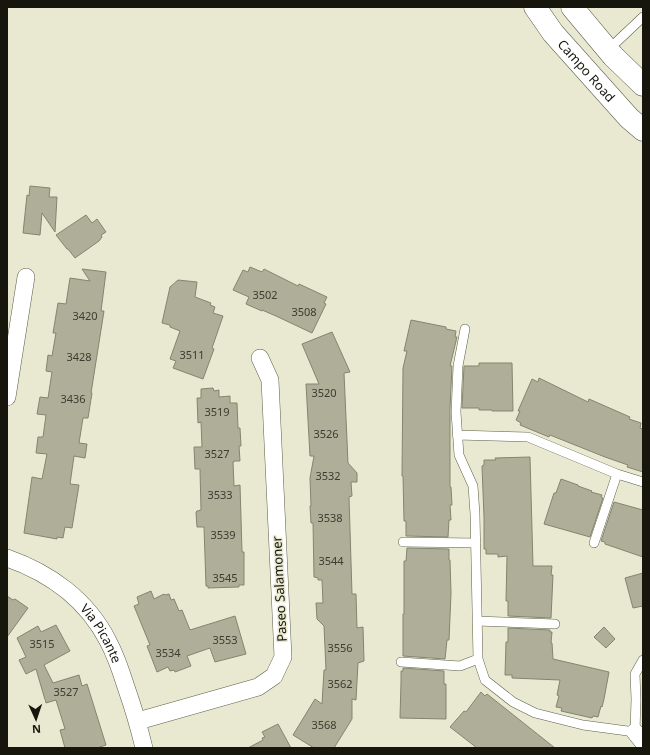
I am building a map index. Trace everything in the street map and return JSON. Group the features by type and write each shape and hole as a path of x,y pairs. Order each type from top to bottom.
{"highway":[{"name":"Campo Road","path":"535,7 558,39 629,118 643,130"},
{"path":"572,7 608,50 643,84"}],"street":[{"path":"7,397 26,277"},
{"name":"Paseo Salamoner","path":"138,721 258,687 274,676 283,657 270,380 260,358"},
{"name":"Via Picante","path":"7,558 36,570 65,588 89,612 100,626 116,657 138,721 144,748"}],"lane":[{"path":"608,50 643,17"},
{"path":"465,329 458,366 456,412 457,435 459,455 473,486 476,543 478,659 485,680 513,702 535,713 639,737 635,674 643,660"},
{"path":"457,435 528,437 617,474 643,482"},
{"path":"594,543 617,474"},
{"path":"403,542 476,543"},
{"path":"477,621 555,624"},
{"path":"401,662 460,666 478,659"}],"building":[{"path":"30,186 50,188 49,197 57,197 55,232 42,213 40,235 23,233 27,195 29,196"},
{"path":"86,215 92,223 97,219 106,232 101,235 102,237 99,241 75,258 56,235"},
{"path":"250,267 262,272 264,269 298,286 299,284 327,297 324,303 326,304 312,333 246,304 249,297 233,290 243,270 248,272"},
{"path":"82,269 106,272 101,311 104,311 88,418 83,418 79,443 87,444 85,458 74,456 70,484 79,485 72,528 65,527 63,538 57,537 57,539 24,533 32,477 42,479 47,454 36,453 38,437 43,437 46,415 37,414 40,397 48,398 52,372 46,371 48,355 52,356 56,333 53,333 58,303 66,304 70,278 90,281"},
{"path":"178,280 197,282 195,297 211,303 210,305 215,307 213,313 223,316 212,348 214,349 203,379 173,368 176,361 170,359 180,331 170,327 170,325 162,323 170,287"},
{"path":"411,320 446,327 446,329 456,331 455,337 457,337 450,366 452,366 450,408 450,487 452,505 450,505 451,520 449,520 448,537 406,536 402,476 403,368 407,351 404,351"},
{"path":"332,332 350,372 344,373 348,463 357,473 357,482 351,482 352,496 349,497 352,594 356,594 357,628 363,627 364,661 358,663 356,700 352,699 352,719 334,748 314,748 293,735 315,699 322,704 324,670 326,670 324,626 317,619 316,603 323,603 322,580 318,580 318,578 314,577 310,478 314,456 310,456 306,384 319,384 302,344"},
{"path":"479,363 512,363 513,411 492,411 479,410 479,408 462,408 464,366 479,366"},
{"path":"539,378 588,402 589,399 630,417 629,419 641,423 640,428 643,429 643,472 627,467 628,465 550,435 549,437 520,425 521,423 516,420 520,411 518,411 532,379 538,382"},
{"path":"213,388 214,391 219,390 219,397 230,396 230,403 237,403 238,428 240,428 241,446 239,446 240,461 233,462 234,486 240,485 242,552 244,552 244,585 239,585 239,587 208,588 208,586 206,586 204,527 197,527 196,512 201,510 200,469 195,469 194,447 202,447 201,422 198,423 197,398 201,398 201,389"},
{"path":"530,457 533,566 552,566 551,618 508,616 508,601 506,601 507,556 498,557 498,554 486,554 486,549 484,549 482,466 484,465 484,460 496,460 495,458"},
{"path":"561,479 592,491 591,492 602,495 601,497 603,498 590,537 544,524 554,493 556,493"},
{"path":"614,502 643,510 643,557 605,544 605,542 601,541"},
{"path":"407,548 449,549 451,593 449,640 447,640 445,659 403,656 404,561 406,561"},
{"path":"643,573 643,606 633,608 625,578"},
{"path":"151,591 154,599 164,594 169,594 171,600 174,599 179,611 182,610 190,630 235,616 246,654 215,662 210,648 187,656 191,666 175,672 174,670 170,671 168,667 157,672 147,646 150,645 134,606 139,604 137,597"},
{"path":"7,596 13,600 15,599 28,608 7,637"},
{"path":"56,625 70,651 44,665 53,683 79,675 82,686 87,684 106,745 97,748 65,748 60,730 65,729 56,700 46,703 36,669 26,674 19,660 26,657 17,638 38,626 41,632"},
{"path":"604,627 615,639 606,648 594,637"},
{"path":"508,628 550,630 550,632 552,632 551,643 553,659 609,672 604,699 598,717 593,716 592,718 561,711 562,708 556,707 559,696 557,695 560,680 512,678 512,675 505,675"},
{"path":"403,668 444,671 444,684 446,684 446,719 400,718 401,671 403,671"},
{"path":"481,692 485,696 487,694 555,748 477,748 450,727 464,711 466,712"},
{"path":"278,724 291,748 248,748 263,740 262,738 265,737 262,732"}]}
